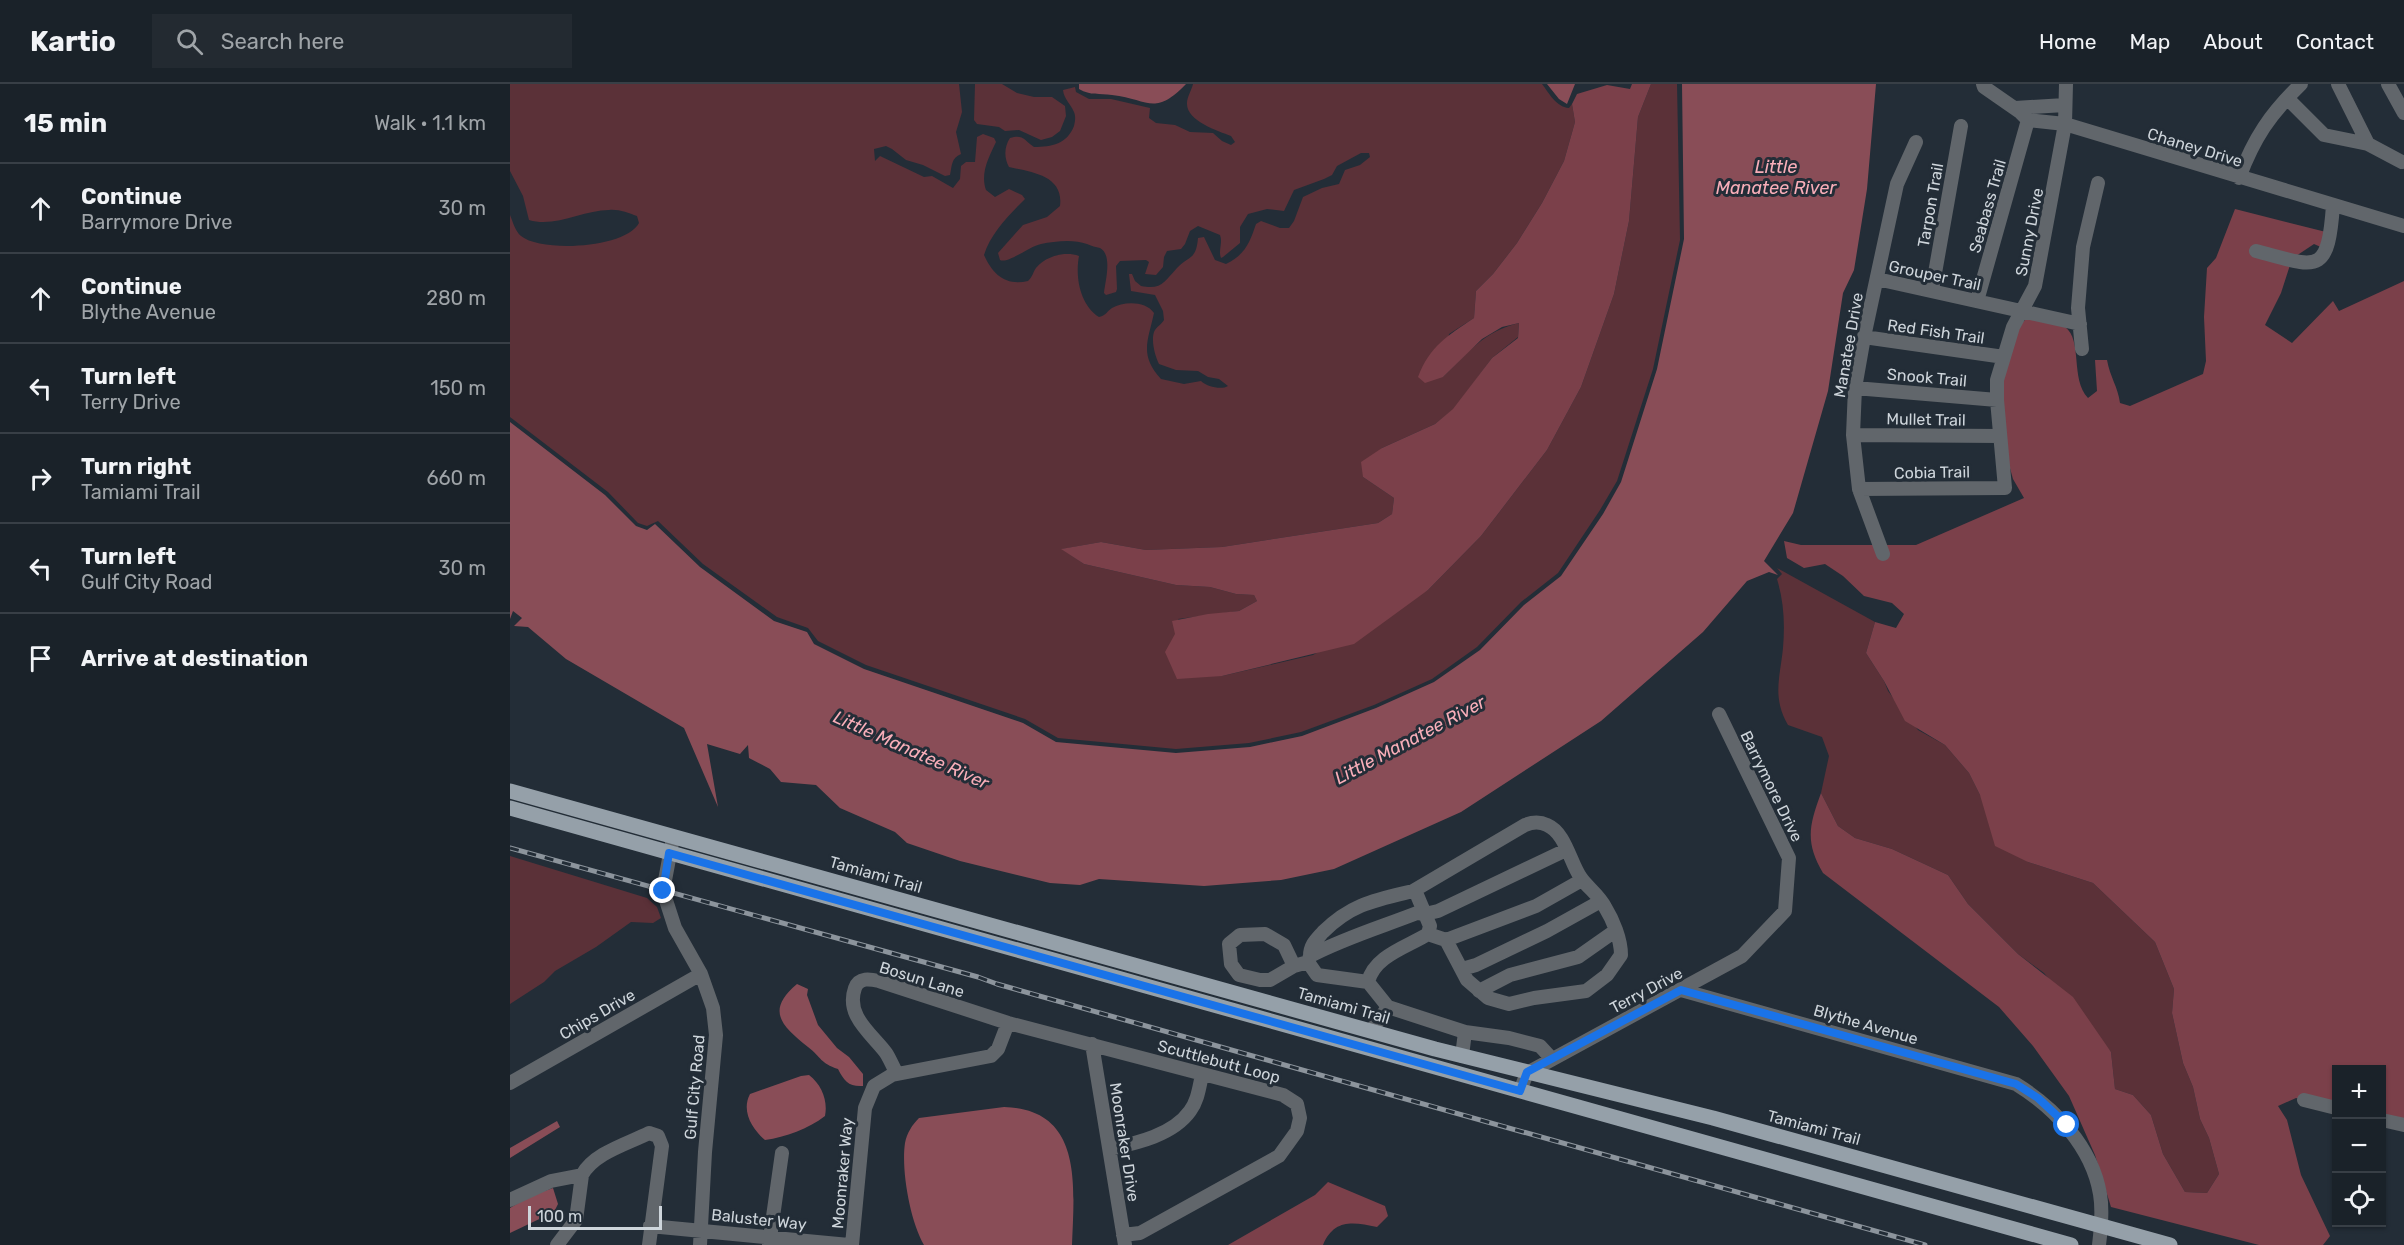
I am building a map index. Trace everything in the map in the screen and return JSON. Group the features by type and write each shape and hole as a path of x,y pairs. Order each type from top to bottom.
{"main road":[{"name":"Tamiami Trail","path":"510,791 1462,1056 1713,1118 2170,1245"},
{"path":"510,808 2071,1245"}],"street":[{"name":"Sunny Drive","path":"2005,488 1997,400 1998,380 2013,327 2035,286 2065,124 2066,84"},
{"path":"2239,178 2260,129 2301,84"},
{"path":"2338,84 2368,144"},
{"path":"2388,84 2404,113"},
{"path":"1983,85 2028,120"},
{"path":"2288,99 2324,135 2368,144 2402,162"},
{"path":"2015,108 2048,104 2066,105"},
{"name":"Chaney Drive","path":"2028,120 2065,124 2404,226"},
{"name":"Seabass Trail","path":"1977,301 2028,120"},
{"name":"Tarpon Trail","path":"1932,290 1961,126"},
{"name":"Manatee Drive","path":"1883,554 1859,489 1853,435 1855,388 1897,184 1916,142"},
{"path":"2082,349 2078,308 2083,247 2097,183"},
{"path":"2256,251 2309,264 2320,259 2328,249 2333,205"},
{"name":"Grouper Trail","path":"1877,279 2080,324"},
{"name":"Red Fish Trail","path":"1864,337 2004,357"},
{"name":"Snook Trail","path":"1855,388 1997,400"},
{"name":"Mullet Trail","path":"1853,435 2000,436"},
{"name":"Cobia Trail","path":"1859,489 2005,488"},
{"name":"Barrymore Drive","path":"1719,714 1789,858 1785,911"},
{"path":"1446,940 1467,980 1494,1001 1509,1004 1586,991 1607,975 1621,955 1621,947 1601,901 1582,880 1561,837 1548,825 1533,822 1524,825 1413,891 1351,908 1315,940 1310,948 1309,959 1317,975 1368,982 1388,1007 1466,1032 1509,1038 1540,1046 1552,1059"},
{"name":"Gulf City Road","path":"674,836 663,891 675,928 701,974 713,1008 716,1035 705,1152 700,1245"},
{"path":"1294,966 1284,945 1265,934 1240,935 1229,944 1232,964 1239,975 1270,980 1309,959 1328,946 1417,914 1438,911 1566,850"},
{"path":"1428,934 1446,940 1536,906 1582,880"},
{"path":"1368,982 1370,971 1379,962 1428,934 1430,926 1417,895 1413,891"},
{"path":"1462,969 1476,965 1547,931 1601,901"},
{"name":"Terry Drive","path":"1527,1072 1742,956 1785,911"},
{"path":"1479,991 1510,975 1578,957 1615,931"},
{"path":"1035,955 1039,938"},
{"name":"Chips Drive","path":"510,1083 701,974"},
{"name":"Bosun Lane","path":"897,1074 887,1054 869,1036 857,1017 853,1002 855,986 860,981 869,979 879,981 1008,1023"},
{"name":"Blythe Avenue","path":"1681,990 2016,1084 2038,1098 2067,1125 2094,1173 2100,1195 2101,1226"},
{"path":"1371,1031 1388,1007"},
{"name":"Scuttlebutt Loop","path":"1008,1023 1283,1095 1297,1104 1300,1118 1297,1131 1279,1156 1124,1240"},
{"name":"Moonraker Way","path":"851,1245 865,1108 874,1086 897,1074 991,1056 998,1048 1008,1023"},
{"path":"1462,1056 1466,1032"},
{"name":"Moonraker Drive","path":"1092,1044 1124,1240"},
{"path":"1520,1091 1527,1072"},
{"path":"1110,1149 1139,1143 1176,1126 1190,1112 1202,1075"},
{"path":"2304,1100 2332,1107"},
{"path":"2386,1121 2404,1125"},
{"path":"557,1245 576,1220 582,1175 586,1167 596,1159 649,1133 658,1136 662,1146 649,1245"},
{"path":"769,1241 782,1153"},
{"path":"510,1200 551,1181 582,1175"},
{"name":"Baluster Way","path":"650,1226 701,1230 769,1241 851,1245"},
{"path":"2099,1245 2101,1226"}],"shaded area":[{"path":"510,84 959,84 962,112 956,132 961,154 954,160 950,175 945,176 923,165 906,160 886,146 874,149 875,161 880,156 924,177 932,176 953,188 960,179 961,166 966,162 975,162 977,137 983,134 994,138 996,142 988,159 984,177 986,190 995,197 1009,189 1022,195 1025,199 1001,225 987,247 984,255 996,273 1013,282 1028,281 1036,268 1050,258 1062,254 1079,256 1080,290 1087,305 1099,317 1112,308 1128,303 1146,306 1154,313 1147,348 1150,362 1161,379 1184,384 1201,381 1218,388 1228,386 1219,379 1208,377 1198,371 1176,370 1159,364 1153,336 1164,320 1163,311 1155,295 1131,291 1129,274 1132,274 1141,286 1158,286 1194,254 1198,238 1204,237 1215,260 1226,264 1246,247 1256,224 1261,221 1280,228 1289,228 1303,197 1322,188 1339,184 1345,170 1360,165 1370,157 1369,153 1361,153 1337,166 1332,175 1294,190 1284,211 1267,209 1248,214 1240,227 1240,243 1221,258 1220,235 1198,226 1190,231 1181,249 1167,251 1163,267 1156,275 1145,274 1149,262 1146,260 1120,261 1116,266 1116,292 1106,295 1104,293 1107,262 1104,251 1100,248 1082,242 1064,241 1036,245 1004,261 1000,260 998,253 1023,225 1047,217 1060,206 1060,196 1051,181 1036,173 1009,167 1005,152 1010,138 1014,137 1021,137 1034,147 1053,145 1067,137 1074,126 1075,116 1063,90 1075,87 1076,92 1089,99 1111,99 1150,108 1149,118 1156,123 1175,125 1190,132 1213,133 1231,145 1235,142 1231,136 1197,120 1188,109 1187,101 1193,84 1542,84 1560,105 1569,108 1572,104 1575,122 1564,161 1517,243 1493,274 1476,291 1474,318 1449,334 1443,377 1477,344 1496,331 1519,323 1518,337 1492,358 1454,409 1435,424 1382,448 1363,477 1394,498 1392,514 1378,523 1222,547 1146,550 1101,542 1062,549 1084,564 1176,585 1210,587 1236,594 1254,595 1257,601 1239,611 1178,619 1222,676 1313,655 1428,590 1481,536 1547,450 1581,387 1614,294 1629,221 1638,117 1651,84 1677,84 1680,240 1653,369 1617,481 1558,573 1521,602 1477,647 1432,679 1374,705 1301,732 1249,743 1176,749 1058,738 1025,719 866,665 818,641 808,628 777,617 703,564 658,521 647,526 638,523 608,492 510,417 510,215 521,236 546,245 601,243 618,238 631,231 639,223 637,216 613,210 549,222 529,220 523,196 510,171"},
{"path":"975,84 1002,84 1017,93 1034,97 1052,97 1065,106 1066,116 1060,131 1052,137 1041,140 1019,130 1005,131 999,127 977,124 974,120"},
{"path":"1632,84 1651,84 1638,117 1629,221 1614,294 1581,387 1547,450 1481,536 1428,590 1354,644 1222,676 1177,679 1165,652 1175,634 1172,621 1239,611 1257,601 1254,595 1236,594 1210,587 1176,585 1084,564 1061,549 1101,542 1146,550 1222,547 1378,523 1392,514 1394,498 1363,477 1361,462 1382,448 1435,424 1453,409 1492,358 1518,338 1519,323 1502,327 1482,339 1443,377 1425,383 1418,377 1434,349 1474,318 1476,291 1493,274 1517,243 1542,203 1564,161 1575,122 1572,104 1577,94 1607,85 1630,89"},
{"path":"2235,209 2326,232 2323,248 2314,244 2296,256 2254,245 2250,254 2290,265 2281,293 2265,325 2292,343 2333,301 2339,311 2404,281 2404,1125 2386,1120 2386,1065 2332,1065 2332,1107 2296,1098 2278,1106 2287,1120 2301,1175 2330,1236 2323,1245 2259,1245 2111,1207 2095,1155 2069,1096 2033,1046 1999,1007 1823,873 1811,843 1814,815 1821,793 1838,826 1855,838 1892,849 1948,875 1968,904 2018,954 2073,997 2111,1052 2115,1089 2133,1095 2151,1115 2163,1154 2185,1192 2207,1193 2219,1174 2209,1138 2200,1119 2193,1087 2183,1063 2172,1013 2174,989 2155,942 2093,883 2028,862 1995,846 1980,795 1969,773 1945,745 1905,721 1866,653 1875,622 1896,628 1904,614 1892,603 1864,596 1843,576 1825,564 1804,568 1787,558 1784,541 1801,545 1874,545 1880,560 1889,557 1885,545 1916,545 2024,498 2013,479 2006,454 2002,386 2018,327 2028,317 2065,327 2074,341 2079,381 2088,398 2097,391 2095,360 2107,360 2120,403 2130,406 2203,374 2206,361 2204,317 2207,268 2216,258"},
{"path":"1777,568 1875,622 1866,653 1888,691 1918,730 1945,745 1969,773 1980,795 2028,862 2093,883 2155,942 2174,989 2172,1013 2183,1063 2193,1087 2200,1119 2209,1138 2219,1174 2207,1193 2185,1192 2163,1154 2151,1115 2133,1095 2115,1089 2111,1052 2044,973 2018,954 1968,904 1948,875 1892,849 1855,838 1838,826 1821,793 1829,756 1822,737 1788,725 1780,705 1778,687 1784,622 1777,579 1782,574"},
{"path":"510,856 647,898 657,907 661,918 653,923 631,922 596,947 555,971 544,982 510,1004"},
{"path":"1328,1182 1385,1206 1388,1216 1377,1227 1353,1223 1339,1226 1333,1230 1323,1245 1228,1245 1315,1195"}],"water":[{"path":"1079,84 1186,84 1166,100 1151,103 1112,95 1087,93 1079,89"},
{"path":"1547,84 1575,84 1567,104 1559,99"},
{"name":"Little Manatee River","path":"1682,84 1876,84 1867,189 1854,270 1843,293 1828,391 1793,513 1764,561 1778,575 1769,572 1747,581 1703,632 1601,721 1461,812 1334,869 1281,880 1204,886 1099,879 1080,885 1050,883 960,861 907,843 895,832 840,808 816,785 781,782 770,769 749,758 748,745 740,754 707,744 718,807 684,728 566,659 528,627 514,626 522,618 513,611 510,619 510,422 605,495 636,526 647,530 655,524 700,567 774,621 807,632 814,644 864,669 1023,723 1056,742 1176,753 1250,747 1302,736 1376,708 1434,682 1480,650 1524,605 1561,576 1603,514 1621,482 1657,369 1684,239"},
{"path":"797,984 808,989 807,995 818,1025 863,1074 863,1086 848,1082 838,1069 824,1062 785,1025 781,1018 782,1002"},
{"path":"809,1075 823,1094 826,1105 825,1116 796,1132 765,1140 756,1131 747,1113 750,1094"},
{"path":"1004,1107 1030,1111 1049,1121 1061,1136 1069,1155 1072,1176 1072,1245 924,1245 911,1209 904,1167 905,1143 910,1129 919,1118"},
{"path":"557,1121 560,1127 510,1158 510,1148"},
{"path":"553,1188 558,1204 554,1212 510,1233 510,1208 530,1196"}],"railway":[{"path":"510,848 978,977 1925,1245"}],"route":[{"path":"663,891 669,853 1520,1091 1527,1072 1681,990 2016,1084 2038,1098 2067,1125"}]}
